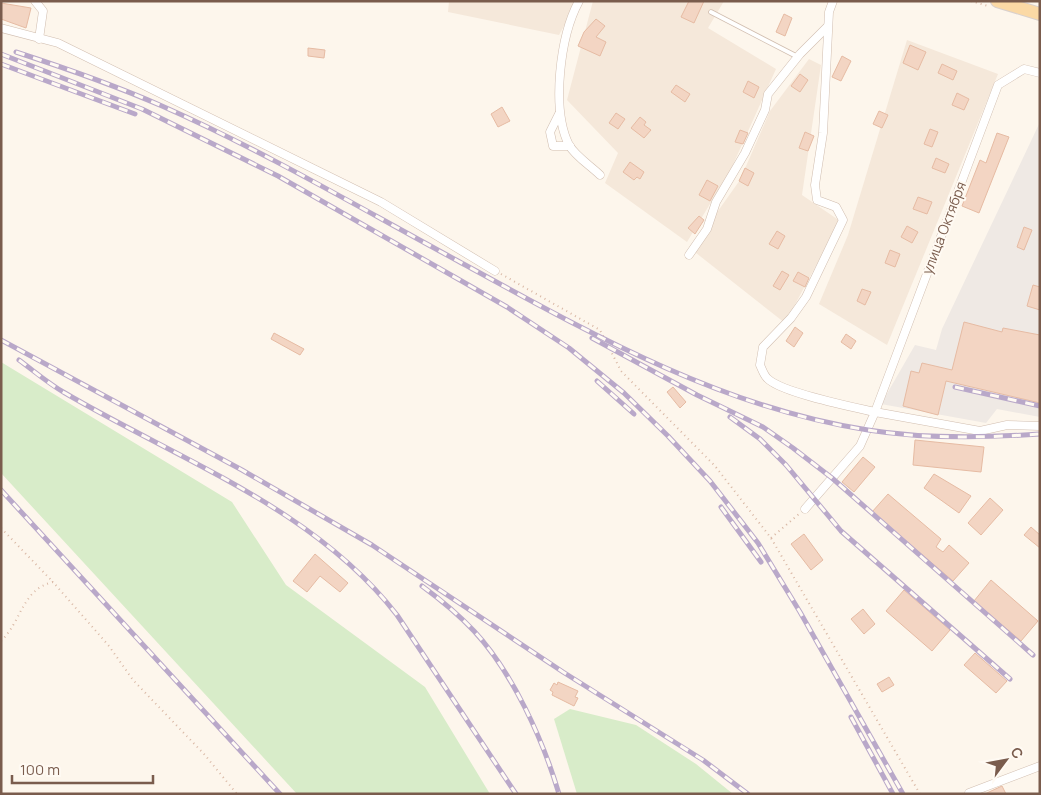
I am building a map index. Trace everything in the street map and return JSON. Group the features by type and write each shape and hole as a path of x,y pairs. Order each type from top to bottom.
{"main road":[{"path":"997,1 1040,14"}],"street":[{"path":"35,1 43,11 39,39"},
{"path":"579,1 570,17 565,45 560,81 559,114 570,146 600,175"},
{"path":"834,1 828,12 823,133 815,185 817,200 836,207 843,220 806,297 791,318 763,346 760,365 768,378 781,385 835,404 980,432 1007,425 1040,426"},
{"path":"689,255 707,229 716,202 745,153 765,110 768,94 798,56 827,27"},
{"path":"1,28 58,43 381,202 495,271"},
{"name":"улица Октября","path":"805,509 860,446 880,399 998,85 1024,69 1040,73"},
{"path":"559,114 550,132 553,146 570,146"},
{"path":"969,792 1040,766"}],"lane":[{"path":"711,12 798,56"}],"path":[{"path":"495,271 600,330 622,371 715,466 771,538 920,794"},
{"path":"771,538 805,509"},
{"path":"1,528 54,582 109,646 134,680 204,754 237,794"},
{"path":"1,641 18,619 29,597 41,585 54,582"}],"shaded area":[{"path":"449,1 578,1 559,35 448,12"},
{"path":"593,1 724,1 708,28 776,69 731,169 687,242 605,183 618,153 567,100"},
{"path":"907,40 998,74 887,345 819,304 848,235"},
{"path":"809,59 821,65 802,195 840,221 785,323 691,249 740,180 770,111"},
{"path":"1040,122 1040,417 997,409 986,423 881,404 915,345 936,350 942,329"}],"green space":[{"path":"1,362 232,502 286,585 425,687 490,794 297,794 1,473"},
{"path":"570,709 636,725 696,764 733,794 577,794 554,719"}],"building":[{"path":"689,1 704,1 694,23 681,17"},
{"path":"1,3 31,8 26,28 1,19"},
{"path":"784,14 792,18 785,36 776,32"},
{"path":"596,19 605,26 596,37 606,42 600,56 578,46 584,32"},
{"path":"910,45 926,52 918,70 903,63"},
{"path":"308,48 325,50 324,58 308,56"},
{"path":"842,56 851,61 841,81 832,77"},
{"path":"942,64 957,71 953,80 938,73"},
{"path":"800,74 808,80 800,92 791,86"},
{"path":"748,81 759,87 754,98 743,92"},
{"path":"676,85 690,94 685,102 671,92"},
{"path":"957,93 969,99 964,110 952,105"},
{"path":"502,107 510,121 498,127 491,114"},
{"path":"879,111 888,115 882,128 873,124"},
{"path":"616,113 625,119 618,129 609,123"},
{"path":"640,117 646,122 644,125 651,130 644,138 631,128"},
{"path":"930,129 938,132 932,147 924,144"},
{"path":"740,130 748,133 743,144 735,142"},
{"path":"805,132 814,136 808,151 799,148"},
{"path":"997,133 1009,137 979,213 962,206 980,160 986,163"},
{"path":"936,158 949,164 945,173 932,168"},
{"path":"630,162 644,172 640,179 637,177 634,180 623,172"},
{"path":"745,168 754,173 748,186 739,181"},
{"path":"707,180 718,186 710,201 699,195"},
{"path":"918,197 932,202 927,214 913,209"},
{"path":"699,216 704,220 695,234 688,228"},
{"path":"907,226 918,232 912,243 901,237"},
{"path":"1024,227 1032,230 1024,250 1017,247"},
{"path":"777,231 785,236 778,249 769,244"},
{"path":"890,250 900,254 895,267 885,263"},
{"path":"782,271 789,275 780,290 773,286"},
{"path":"798,272 809,278 805,287 793,281"},
{"path":"1033,285 1040,287 1040,310 1027,306"},
{"path":"862,289 871,292 865,305 857,301"},
{"path":"964,322 1002,332 1003,328 1040,335 1040,403 946,381 938,415 903,406 911,371 919,373 922,363 952,370"},
{"path":"795,327 803,333 794,347 786,341"},
{"path":"274,333 304,349 300,355 271,339"},
{"path":"846,334 856,341 851,349 841,342"},
{"path":"673,387 686,402 680,408 667,392"},
{"path":"915,440 984,447 981,472 913,465"},
{"path":"863,457 875,467 854,492 842,482"},
{"path":"934,474 971,496 959,513 924,488"},
{"path":"888,494 941,539 936,547 943,552 949,545 969,563 953,581 872,512"},
{"path":"990,498 1003,510 981,535 968,523"},
{"path":"1031,527 1040,535 1040,548 1024,535"},
{"path":"804,534 823,560 811,570 791,544"},
{"path":"315,554 348,583 340,592 320,576 307,592 293,581"},
{"path":"991,580 1038,621 1021,641 974,601"},
{"path":"904,590 950,630 932,651 886,611"},
{"path":"863,609 875,624 864,634 851,619"},
{"path":"975,653 1007,681 996,693 964,665"},
{"path":"889,677 894,685 882,692 877,684"},
{"path":"558,682 578,691 575,697 578,698 574,706 552,695 553,692 550,690 554,683 557,685"},
{"path":"1002,786 1006,794 985,794 989,792"}],"railway":[{"path":"16,52 126,91 200,123 312,180 555,314 656,364 707,385 760,404 813,419 868,430 910,435 954,437 1040,434"},
{"path":"1,54 142,109 278,176 507,307 569,348 624,393 710,481 758,543 800,612 903,794"},
{"path":"1,64 135,114"},
{"path":"592,338 697,395 763,427 793,448 832,478 1033,655"},
{"path":"1,340 242,470 372,545 563,672 703,760 748,794"},
{"path":"19,360 47,382 65,393 198,464 286,515 364,577 397,615 516,794"},
{"path":"597,381 634,414"},
{"path":"955,387 1040,406"},
{"path":"730,417 760,439 786,465 841,531 1010,679"},
{"path":"1,490 280,794"},
{"path":"721,507 761,562"},
{"path":"422,586 449,607 474,631 501,667 525,708 559,794"},
{"path":"851,717 893,794"}]}
